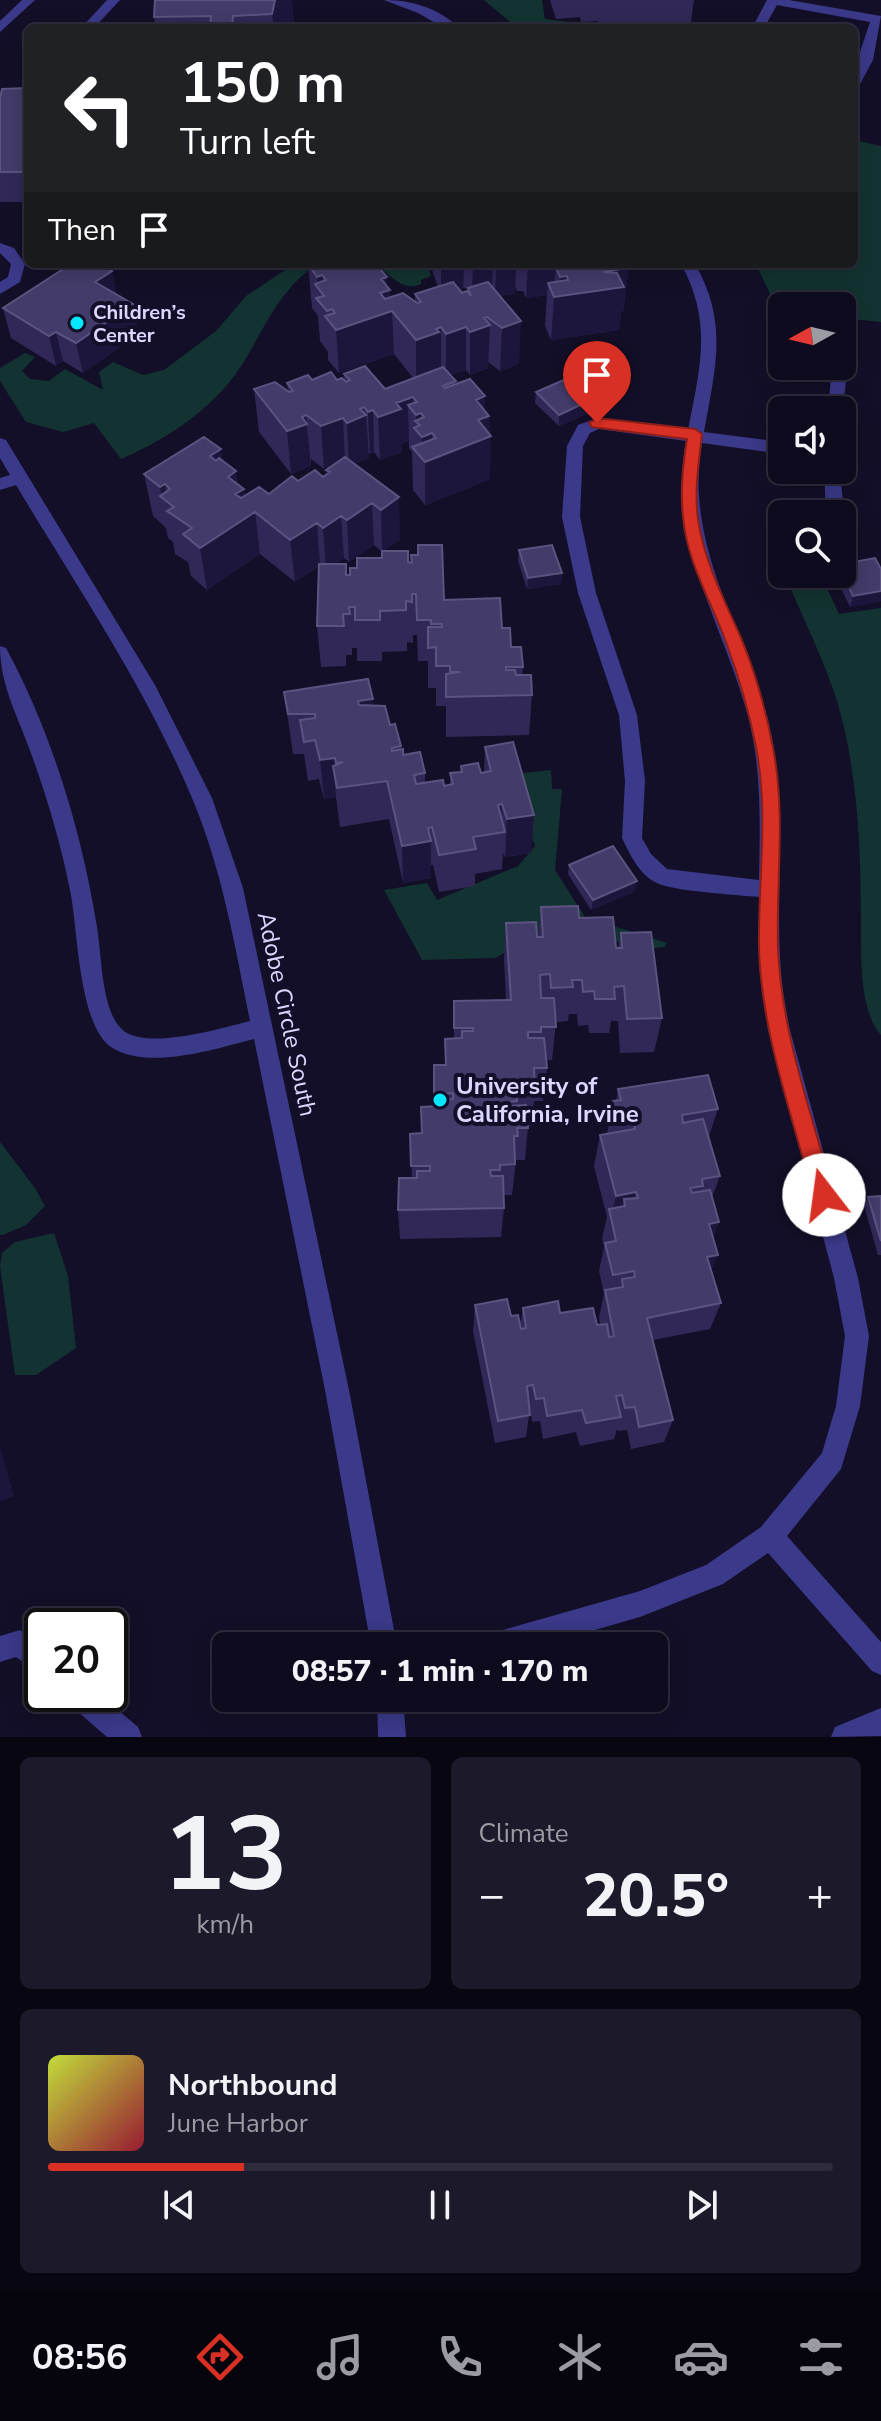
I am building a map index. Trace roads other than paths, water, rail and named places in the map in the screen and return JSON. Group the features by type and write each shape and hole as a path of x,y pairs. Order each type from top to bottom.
{"street":[{"path":"0,28 29,0"},
{"path":"91,24 114,0"},
{"path":"390,0 437,17 447,24"},
{"path":"760,24 773,1 877,19 860,59"},
{"path":"0,248 9,251 18,264 15,279 0,289"},
{"path":"541,1632 640,1604 714,1575 770,1536 832,1460 848,1406 857,1336 846,1278 779,1030 769,948 771,823 765,752 754,697 704,572 691,519 689,480 709,350 710,314 700,280 691,268"},
{"path":"768,446 597,423 584,429 575,446 571,483 576,548 587,593 628,715 635,781 632,838 644,860 662,877 769,890"},
{"name":"Adobe Circle South","path":"0,444 10,481 146,685 202,798 233,888 264,1027 381,1632"},
{"path":"0,653 21,699 59,804 81,882 101,1020 119,1041 154,1048 201,1042 264,1027"},
{"path":"770,1536 881,1662"},
{"path":"0,1649 20,1643 24,1646"},
{"path":"100,1712 128,1737"},
{"path":"391,1712 392,1737"},
{"path":"845,1737 881,1722"}],"place":[{"name":"Children’s Center","path":"77,323"},
{"name":"University of California, Irvine","path":"440,1100"}]}
